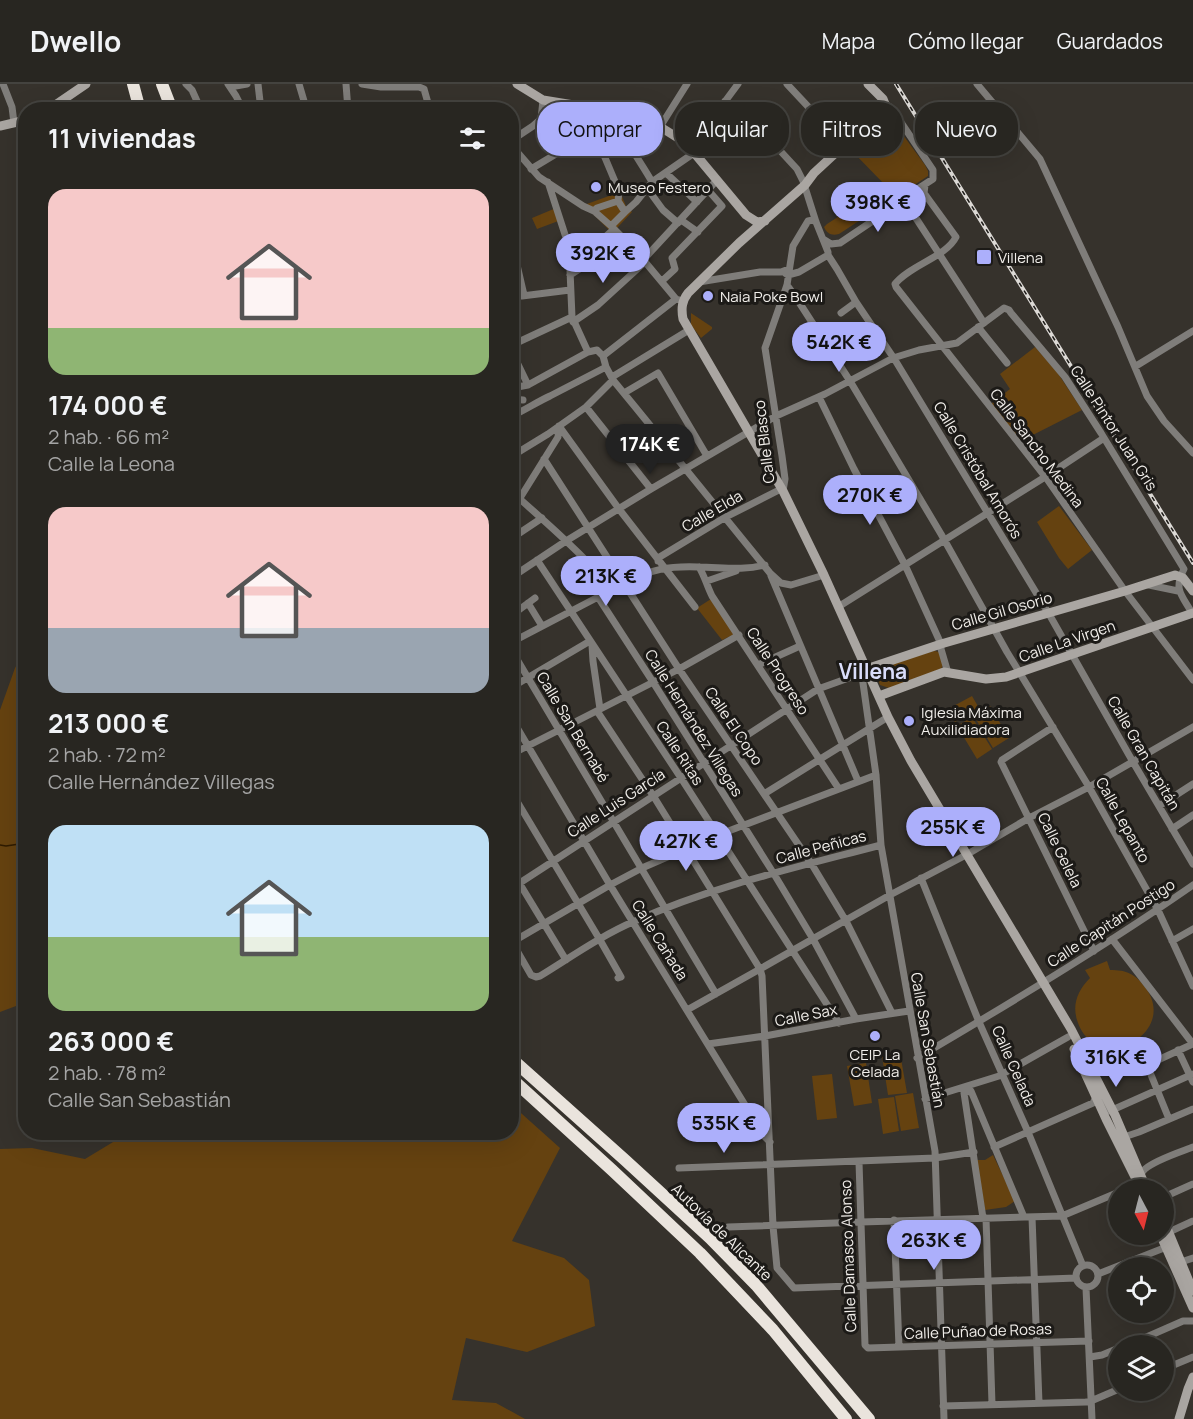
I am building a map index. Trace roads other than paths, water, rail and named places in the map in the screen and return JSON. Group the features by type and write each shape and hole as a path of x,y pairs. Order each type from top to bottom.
{"highway":[{"path":"162,85 169,102"},
{"name":"Autovía de Alicante","path":"519,1065 625,1160 756,1285 869,1419"},
{"name":"Autovía de Alicante","path":"519,1085 700,1252 773,1330 846,1419"}],"street":[{"path":"3,84 12,107 14,123"},
{"path":"60,102 86,84"},
{"path":"186,84 192,90 197,102"},
{"path":"238,102 229,86 247,84"},
{"path":"258,84 260,102"},
{"path":"299,84 302,102"},
{"path":"346,84 347,102"},
{"path":"362,84 381,87 426,87 428,102"},
{"path":"517,84 528,88 543,100 555,102"},
{"path":"663,122 687,84"},
{"path":"725,101 738,84"},
{"path":"787,84 804,102"},
{"path":"823,239 831,244 840,243 933,180 934,173 926,157 894,112 868,84"},
{"path":"977,84 1040,159 1136,366 1147,396 1164,421 1193,453"},
{"path":"519,135 541,119 543,100"},
{"name":"Calle Cristóbal Amorós","path":"725,101 749,120 797,169 828,255 988,512 1073,655"},
{"path":"0,131 0,126 18,122"},
{"path":"519,154 539,177 594,211 613,228 645,260 679,300 689,330 782,490 824,575 864,673 879,696 911,761 1071,1029 1113,1110 1124,1136 1135,1179"},
{"path":"531,169 553,156"},
{"path":"605,156 619,191 618,201 625,212"},
{"path":"636,156 646,170 649,185 663,210 698,232"},
{"path":"570,275 603,254 597,244 649,185 685,156"},
{"path":"697,156 746,215 762,224"},
{"path":"602,355 679,300 740,243 804,190 814,173 832,156"},
{"path":"666,173 697,202"},
{"path":"519,342 572,320 598,305 645,260 717,180"},
{"path":"548,182 570,247 572,320 588,352"},
{"path":"928,183 924,193 956,237 938,254"},
{"path":"662,281 675,269 672,258 722,206 708,190"},
{"path":"594,211 618,201"},
{"path":"900,201 910,209 1007,363"},
{"path":"740,243 748,228 746,215"},
{"name":"Calle Blasco","path":"782,490 785,479 765,348 786,285 786,272 793,246 808,221 816,222"},
{"name":"Calle Sancho Medina","path":"938,254 905,274 895,284 896,287 1045,477 1125,591 1193,680"},
{"path":"699,282 760,272 799,272 828,255"},
{"path":"717,265 721,273 718,278"},
{"path":"519,276 523,295 570,290"},
{"name":"Calle Lepanto","path":"786,285 850,381 1089,787 1158,910 1193,985"},
{"path":"841,313 856,302"},
{"name":"Calle Pintor Juan Gris","path":"981,325 1002,309 1009,310 1056,366 1104,438 1184,569 1178,576 1178,591"},
{"path":"519,572 651,489 776,416 819,397 893,358 919,350 957,343 981,325"},
{"path":"519,452 586,407 613,378 689,330"},
{"path":"1136,366 1193,331"},
{"path":"519,387 528,385 588,352 597,350 602,355 606,367 624,393 770,573 858,781"},
{"path":"519,366 528,385"},
{"path":"519,413 606,367"},
{"path":"624,393 658,373 707,456"},
{"path":"819,397 905,565 941,644 948,673 939,673 879,696"},
{"path":"519,400 523,400"},
{"path":"586,407 651,489"},
{"path":"519,490 544,459 558,437 559,426"},
{"path":"559,426 695,608"},
{"path":"838,607 1104,438"},
{"name":"Calle El Copo","path":"544,459 679,669 811,863 846,921 892,1013"},
{"name":"Calle Elda","path":"641,575 656,565 658,558 724,518 782,490"},
{"path":"519,500 591,564 613,589"},
{"path":"519,533 542,518"},
{"name":"Calle Ritas","path":"537,560 748,881 838,1023"},
{"path":"519,638 641,575 665,568 741,569 765,565"},
{"name":"Calle Progreso","path":"699,567 712,596 839,789"},
{"path":"707,581 741,569"},
{"path":"770,573 781,583 791,585 824,575"},
{"name":"Calle Pintor Juan Gris","path":"1178,576 1184,578 1193,591"},
{"name":"Calle Gil Osorio","path":"864,673 941,644 1178,576"},
{"path":"1147,584 1178,591 1192,613"},
{"name":"Calle Hernández Villegas","path":"598,597 774,874 813,939 856,1019"},
{"path":"519,610 535,598"},
{"path":"528,603 542,626"},
{"name":"Calle La Virgen","path":"948,673 991,680 1006,678 1192,613"},
{"path":"519,750 679,669 739,635"},
{"path":"519,683 591,643 599,710 760,969 777,1268 794,1288 1076,1278"},
{"path":"758,665 800,646"},
{"name":"Calle Gran Capitán","path":"1073,655 1193,864"},
{"name":"Calle San Bernabé","path":"519,663 716,994"},
{"name":"Calle Luis García","path":"519,884 818,689 864,673"},
{"name":"Calle San Sebastián","path":"864,673 876,776 881,845 935,1158 944,1419"},
{"path":"764,794 888,717"},
{"name":"Calle Gelela","path":"1053,727 1001,762 1094,951"},
{"path":"687,1010 1193,727"},
{"name":"Calle Cañada","path":"519,731 609,885 764,1136 770,1142"},
{"path":"519,938 642,868 718,836 876,776"},
{"path":"1158,806 1193,784"},
{"path":"519,805 600,939 621,977 618,978"},
{"path":"1172,829 1193,815"},
{"name":"Calle Peñicas","path":"519,955 531,975 540,976 633,921 666,908 712,891 881,845"},
{"name":"Calle Celada","path":"921,878 1083,1266"},
{"path":"519,884 566,960"},
{"name":"Calle Capitán Postigo","path":"917,1058 1044,983 1193,885"},
{"path":"1172,941 1193,928"},
{"path":"1113,939 1193,1044 1148,1063 1147,1067 1169,1119"},
{"path":"1056,1005 1068,1037 1133,1179"},
{"name":"Calle Sax","path":"708,1044 909,1011"},
{"path":"925,1099 999,1076 1068,1037"},
{"path":"1087,1078 1094,1086 1105,1109 1110,1111 1192,1077 1178,1050"},
{"path":"992,1404 985,1218 964,1093 971,1091 994,1147 1028,1217 1035,1280 1040,1403"},
{"path":"994,1147 1093,1102 1096,1097"},
{"path":"1124,1136 1193,1109"},
{"path":"1140,1179 1146,1168 1193,1147"},
{"path":"679,1168 935,1158 974,1152"},
{"name":"Calle Damasco Alonso","path":"859,1162 865,1345 868,1348"},
{"path":"1174,1193 1193,1184"},
{"path":"728,1227 1062,1216 1108,1197"},
{"path":"894,1220 899,1347"},
{"path":"1174,1228 1193,1221"},
{"path":"1172,1245 1181,1260 1193,1292"},
{"path":"1098,1274 1168,1246 1172,1248 1193,1292"},
{"path":"1166,1247 1193,1308"},
{"path":"1181,1260 1193,1258"},
{"path":"1083,1266 1092,1266 1098,1274 1096,1284 1090,1288 1079,1285 1076,1278 1076,1272 1083,1266"},
{"path":"1086,1288 1092,1419"},
{"path":"1152,1335 1182,1322 1193,1321"},
{"name":"Calle Puñao de Rosas","path":"868,1348 1089,1341"},
{"path":"1090,1357 1108,1353"},
{"path":"1174,1365 1193,1357"},
{"path":"1179,1419 1193,1377"},
{"path":"1185,1419 1193,1386"},
{"path":"944,1406 1091,1401 1108,1394"}],"waterway":[{"path":"0,845 18,844"}],"railway":[{"path":"896,84 1193,563"}],"place":[{"name":"Museo Festero","path":"596,187"},
{"name":"Villena","path":"984,257"},
{"name":"Naia Poke Bowl","path":"708,296"},
{"name":"Iglesia Máxima Auxilidiadora","path":"909,721"},
{"name":"CEIP La Celada","path":"875,1036"}],"district":[{"name":"Villena","path":"873,671"}]}
